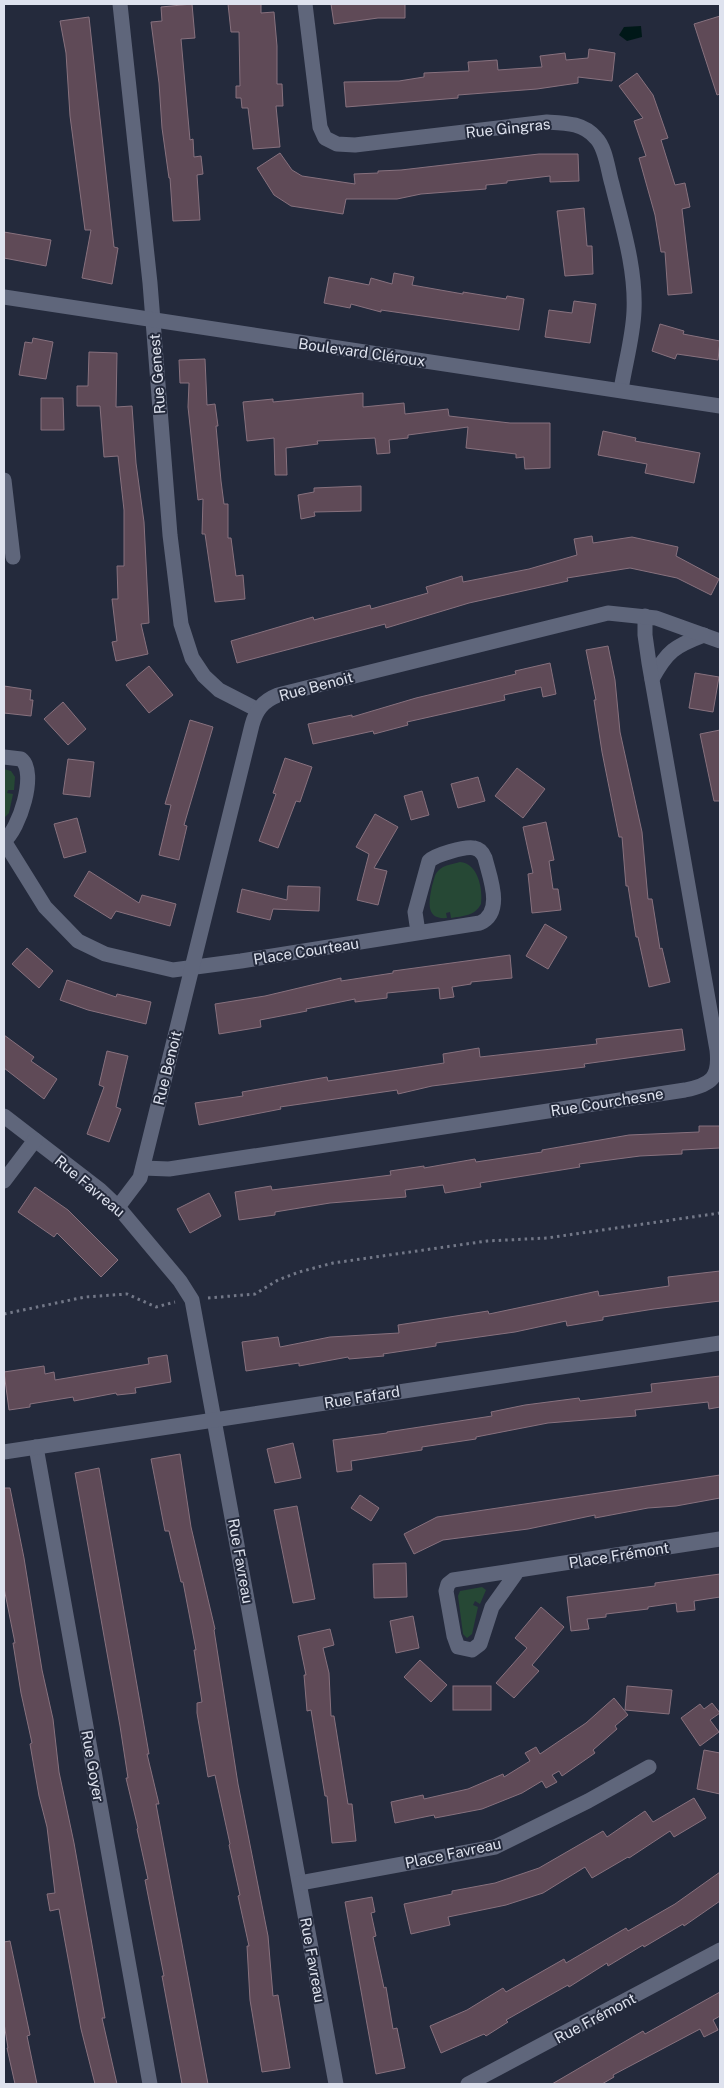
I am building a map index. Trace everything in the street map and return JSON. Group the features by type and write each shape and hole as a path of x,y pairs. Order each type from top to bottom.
{"street":[{"name":"Rue Genest","path":"120,4 154,321 170,535 184,640 197,667 211,684 229,696 258,710"},
{"name":"Rue Gingras","path":"305,4 320,127 325,138 337,144 354,145 547,122 568,123 584,128 598,139 605,156 628,249 634,300 634,319 621,390"},
{"name":"Boulevard Cléroux","path":"4,297 720,406"},
{"path":"4,480 13,557"},
{"name":"Rue Benoit","path":"143,1168 258,710 264,702 278,696 577,619 608,613 645,616 679,625 720,641"},
{"name":"Rue Courchesne","path":"143,1168 169,1169 588,1105 690,1089 710,1081 717,1070 717,1050 644,635 645,616"},
{"path":"652,679 668,652 676,646 704,635"},
{"path":"4,757 22,759 27,766 29,775 16,827 4,841"},
{"name":"Place Courteau","path":"4,841 45,906 78,941 105,954 166,968 193,967 475,925 488,918 494,904 487,864 482,852 474,848 466,849 434,856 429,861 416,912 418,932"},
{"name":"Rue Favreau","path":"4,1116 118,1206 180,1282 192,1300 336,2084"},
{"path":"4,1180 35,1140"},
{"path":"118,1206 139,1182 143,1168"},
{"name":"Rue Fafard","path":"4,1452 720,1343"},
{"name":"Rue Goyer","path":"36,1447 150,2084"},
{"name":"Place Frémont","path":"517,1572 492,1607 480,1644 472,1650 458,1647 454,1636 446,1591 448,1584 456,1579 517,1572 720,1539"},
{"name":"Place Favreau","path":"300,1883 495,1847 580,1805 649,1767"},
{"name":"Rue Frémont","path":"468,2084 720,1950"}],"path":[{"path":"208,1298 255,1294 278,1280 333,1263 488,1241 547,1238 720,1213"},
{"path":"4,1314 85,1297 127,1294 156,1307 176,1302"}],"green space":[{"path":"4,769 11,771 15,777 14,790 8,790 7,793 13,794 9,813 4,818"},
{"path":"460,862 466,863 471,867 478,878 481,904 475,911 464,916 451,918 450,912 446,913 447,918 435,916 430,908 430,898 436,874 443,867"},
{"path":"482,1587 486,1590 480,1604 475,1601 473,1605 478,1607 472,1634 467,1638 463,1634 458,1596 460,1591"}],"shaded area":[{"path":"641,26 642,37 627,41 619,35 624,27"}],"building":[{"path":"192,4 195,38 181,39 190,140 193,139 194,157 201,156 203,174 197,175 200,220 173,221 170,178 162,128 159,83 151,22 162,21 161,7"},
{"path":"228,4 261,4 261,13 274,12 277,46 277,84 282,84 283,106 276,106 280,147 253,149 248,108 242,108 241,98 236,98 236,86 240,86 239,32 231,32"},
{"path":"331,4 405,4 405,18 378,18 334,24"},
{"path":"720,16 720,94 717,95 694,24"},
{"path":"89,17 114,247 118,248 112,284 82,278 91,230 85,230 70,116 66,53 60,21"},
{"path":"589,49 615,53 612,81 578,77 578,83 537,89 458,95 458,98 346,107 344,82 399,81 424,77 424,73 469,71 468,62 497,60 498,70 542,67 540,56 565,53 566,60 588,58"},
{"path":"637,73 653,95 668,138 661,140 675,185 685,183 690,207 682,209 692,293 668,295 665,252 661,252 655,215 639,158 646,156 634,121 643,118 619,86"},
{"path":"280,153 292,170 302,176 355,184 354,174 378,173 378,171 539,154 578,154 579,181 550,182 550,176 486,185 486,189 421,194 397,199 346,199 343,214 291,206 274,195 257,168"},
{"path":"584,208 587,246 592,246 593,274 565,276 557,211"},
{"path":"4,232 51,240 46,266 4,258"},
{"path":"394,273 414,277 412,285 463,294 463,292 506,299 507,296 524,299 519,330 381,310 381,312 351,304 350,308 324,303 329,277 369,285 371,278 392,284"},
{"path":"574,301 596,304 590,343 545,337 549,310 572,313"},
{"path":"660,324 684,331 683,334 720,341 718,360 677,354 675,359 652,351"},
{"path":"33,338 53,342 46,379 19,375 25,342 32,343"},
{"path":"89,352 117,353 116,407 132,406 136,463 144,522 149,623 141,624 148,654 116,661 112,642 117,641 112,599 118,599 117,566 124,566 124,510 118,456 104,457 100,406 77,406 77,386 88,386"},
{"path":"205,359 207,405 215,404 218,426 216,426 221,481 224,504 228,504 228,538 231,538 236,576 243,575 245,599 215,602 205,534 202,534 203,499 198,500 188,407 189,383 180,383 179,360"},
{"path":"363,393 363,407 404,403 405,414 448,409 449,416 510,423 550,423 550,468 525,469 524,457 516,458 516,454 466,448 468,427 408,435 408,438 389,440 390,453 377,454 375,438 317,441 318,444 286,448 287,475 275,475 274,438 247,441 243,402 273,399 273,402"},
{"path":"41,398 63,398 64,430 41,430"},
{"path":"603,431 636,438 635,441 700,453 694,483 645,473 647,464 598,455"},
{"path":"361,486 361,511 314,512 315,516 301,519 298,495 314,492 314,488"},
{"path":"592,536 593,543 632,537 678,547 676,556 719,579 711,595 677,578 630,568 567,578 568,581 469,603 386,628 385,624 237,663 231,641 313,617 314,620 370,605 371,609 428,593 426,587 462,576 463,582 529,569 577,555 574,539"},
{"path":"608,646 615,680 620,732 642,832 648,899 652,899 660,949 662,948 670,982 649,987 638,937 636,937 628,886 626,886 622,837 619,837 602,752 594,700 596,700 586,650"},
{"path":"550,663 556,694 543,697 541,687 504,695 505,700 407,722 408,725 374,734 373,731 313,744 308,724 352,715 352,717 416,698 516,674 515,671"},
{"path":"149,666 173,695 149,713 126,685"},
{"path":"695,673 719,677 713,712 689,708"},
{"path":"4,686 31,690 30,700 33,700 31,716 4,713"},
{"path":"63,702 86,729 68,745 44,719"},
{"path":"190,720 213,727 184,825 187,826 179,860 159,855 171,805 165,804"},
{"path":"720,730 720,801 714,801 700,734"},
{"path":"285,758 312,767 300,802 296,801 278,848 259,841 276,794 273,793"},
{"path":"68,759 94,762 90,797 63,794"},
{"path":"517,768 545,789 523,818 495,796"},
{"path":"478,777 485,801 458,808 451,784"},
{"path":"422,791 429,815 411,820 404,796"},
{"path":"375,814 398,827 374,868 387,871 378,905 357,900 369,854 356,847"},
{"path":"77,818 86,852 64,858 54,824"},
{"path":"546,822 554,860 549,861 553,889 558,889 561,910 532,913 528,874 533,873 523,827"},
{"path":"89,871 139,903 142,895 176,904 170,926 116,911 111,919 74,896"},
{"path":"288,886 320,887 319,911 273,909 270,920 237,912 242,889 287,900"},
{"path":"545,924 567,937 548,969 526,956"},
{"path":"27,948 53,971 39,988 12,964"},
{"path":"510,955 512,978 471,982 471,984 452,987 454,997 440,999 439,988 387,993 387,998 355,1002 355,999 306,1009 307,1011 260,1020 261,1027 219,1034 215,1004 265,996 341,978 341,981 393,973 393,971"},
{"path":"67,980 116,997 117,994 151,1002 146,1024 88,1010 60,1000"},
{"path":"682,1029 685,1050 584,1064 585,1067 432,1086 398,1094 397,1090 280,1107 281,1109 199,1125 195,1103 243,1096 242,1092 327,1077 328,1081 444,1063 443,1054 479,1048 480,1057 597,1044 596,1039"},
{"path":"4,1035 34,1057 31,1061 57,1079 44,1099 4,1068"},
{"path":"107,1051 128,1056 116,1107 121,1109 109,1142 87,1134 104,1087 99,1085"},
{"path":"699,1126 720,1126 720,1148 682,1150 682,1154 640,1156 579,1164 580,1167 480,1183 481,1187 445,1193 443,1185 405,1190 406,1197 330,1203 275,1212 275,1215 239,1220 235,1192 271,1186 272,1190 391,1175 390,1171 424,1166 424,1168 475,1159 476,1162 542,1152 542,1150 629,1135 699,1132"},
{"path":"35,1187 68,1210 118,1260 101,1277 57,1233 54,1237 18,1212"},
{"path":"209,1193 221,1216 190,1233 177,1209"},
{"path":"720,1271 720,1301 603,1317 603,1320 567,1326 566,1321 515,1332 436,1343 436,1346 383,1354 384,1356 349,1359 348,1357 299,1366 299,1363 246,1371 242,1342 278,1337 280,1347 330,1337 399,1333 398,1325 488,1311 489,1314 598,1291 599,1296 669,1286 668,1277"},
{"path":"167,1355 171,1382 135,1388 136,1393 117,1395 116,1393 74,1401 73,1397 30,1404 30,1407 9,1410 4,1372 44,1366 45,1374 54,1372 55,1380 149,1364 148,1358"},
{"path":"720,1376 720,1407 709,1409 708,1402 635,1410 636,1416 548,1423 476,1437 476,1439 422,1447 422,1450 351,1461 352,1470 337,1472 333,1440 492,1416 491,1412 525,1405 579,1398 580,1401 652,1392 651,1384"},
{"path":"293,1443 301,1478 275,1483 267,1449"},
{"path":"180,1454 191,1527 215,1629 238,1784 268,1936 273,1996 278,1995 290,2068 262,2072 250,2000 247,1946 249,1946 238,1896 240,1895 215,1775 208,1777 197,1713 197,1703 202,1702 194,1650 196,1650 183,1582 181,1582 169,1531 165,1531 151,1459"},
{"path":"99,1468 149,1754 147,1754 159,1804 156,1804 208,2084 182,2084 162,1976 164,1976 145,1880 148,1879 126,1778 128,1778 120,1726 75,1473"},
{"path":"720,1475 720,1498 676,1506 648,1508 595,1518 595,1515 528,1529 443,1540 414,1554 404,1534 437,1517"},
{"path":"4,1488 10,1488 24,1558 42,1670 53,1719 59,1772 74,1843 105,2018 102,2018 117,2084 95,2084 81,2029 59,1909 50,1911 47,1894 55,1893 47,1827 39,1796 30,1744 32,1743 21,1693 13,1643 15,1643 4,1588"},
{"path":"360,1495 379,1508 371,1521 351,1508"},
{"path":"297,1506 315,1599 293,1603 274,1510"},
{"path":"406,1563 407,1597 374,1598 373,1564"},
{"path":"720,1574 720,1597 694,1601 695,1610 677,1612 676,1603 648,1607 648,1609 606,1614 606,1617 587,1619 589,1629 571,1631 567,1597 655,1586 655,1583"},
{"path":"541,1607 564,1627 532,1665 539,1671 514,1698 496,1683 527,1648 515,1638"},
{"path":"413,1616 419,1648 396,1653 390,1621"},
{"path":"330,1629 334,1645 323,1648 329,1673 331,1716 334,1716 348,1804 352,1804 356,1841 332,1843 327,1796 325,1796 311,1710 307,1711 304,1675 306,1675 298,1636"},
{"path":"420,1660 447,1685 431,1702 404,1677"},
{"path":"453,1686 491,1686 491,1710 453,1710"},
{"path":"627,1686 672,1690 669,1714 625,1710"},
{"path":"614,1698 628,1715 615,1726 617,1729 593,1750 595,1753 562,1776 559,1771 552,1775 557,1782 546,1788 542,1781 522,1793 482,1809 435,1818 434,1815 395,1823 391,1802 423,1795 424,1799 468,1789 503,1774 504,1777 530,1761 525,1753 536,1747 540,1754 586,1723"},
{"path":"712,1703 720,1713 710,1720 719,1732 700,1746 681,1718 700,1704 704,1709"},
{"path":"704,1750 720,1753 720,1794 697,1789"},
{"path":"694,1798 706,1818 674,1837 670,1831 629,1858 592,1878 585,1867 543,1893 506,1905 448,1917 450,1925 411,1934 404,1904 452,1894 452,1891 495,1883 539,1868 603,1831 607,1837 645,1811 653,1822"},
{"path":"720,1872 720,1901 684,1926 683,1924 644,1947 643,1945 608,1966 607,1963 569,1987 568,1985 506,2020 508,2022 486,2036 484,2034 441,2053 430,2026 467,2010 503,1988 506,1992 564,1959 566,1963 626,1928 628,1931 675,1904"},
{"path":"372,1897 375,1912 371,1913 376,1936 373,1937 384,1988 386,1987 393,2029 397,2028 405,2068 376,2074 345,1902"},
{"path":"10,1941 30,2035 27,2036 37,2084 15,2084 7,2048 4,2023 4,1942"},
{"path":"720,1992 720,2016 713,2020 718,2030 704,2037 700,2029 613,2075 614,2077 602,2084 552,2084 643,2031 645,2034"}]}
